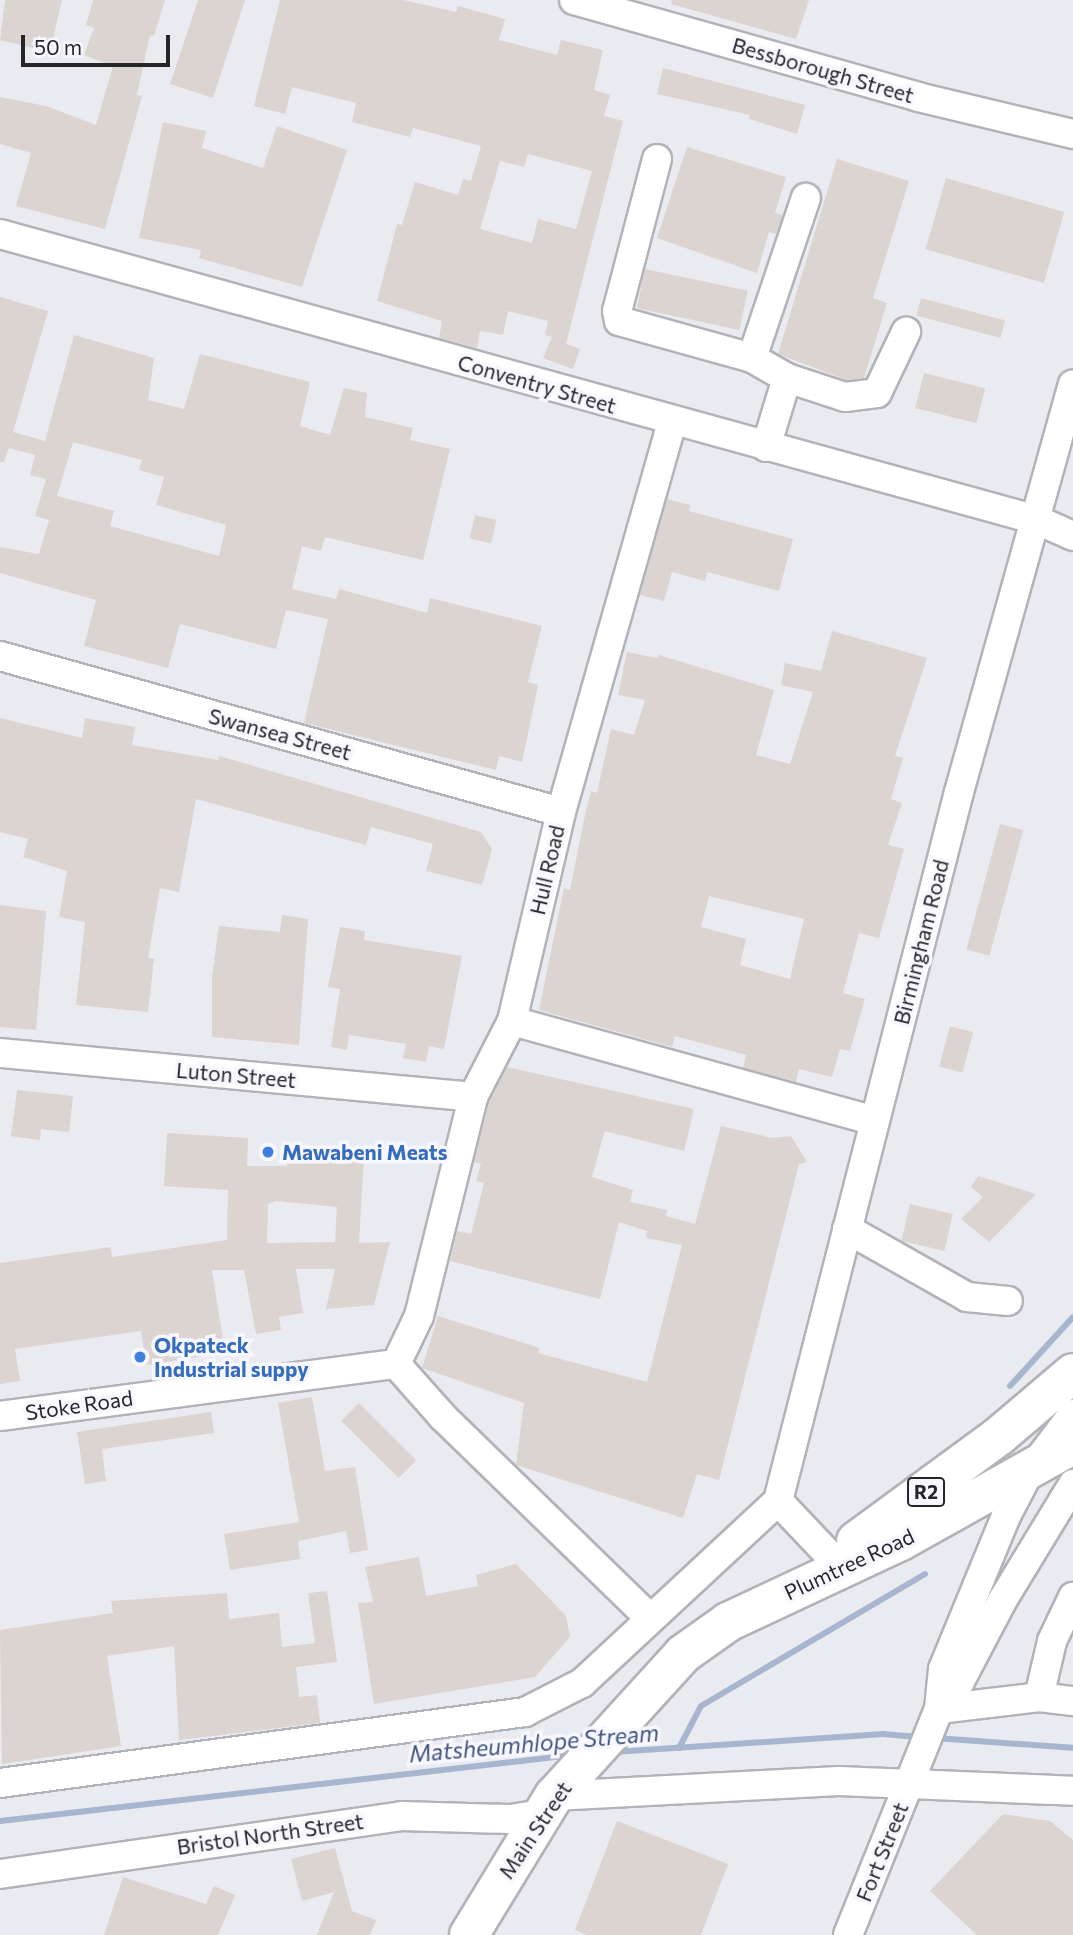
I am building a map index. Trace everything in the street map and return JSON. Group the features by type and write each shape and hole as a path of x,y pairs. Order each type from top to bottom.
{"highway":[{"name":"Plumtree Road","path":"771,1600 919,1498 1073,1373"},
{"name":"Plumtree Road","path":"771,1600 901,1541 1029,1472 1073,1445"},
{"name":"Main Street","path":"470,1935 557,1794 612,1729 683,1654 771,1600"}],"street":[{"name":"Bessborough Street","path":"574,0 918,97 1073,134"},
{"path":"657,159 617,311 619,321 752,358 787,378 845,397 877,393 906,331"},
{"path":"752,358 806,198"},
{"name":"Conventry Street","path":"0,234 672,422 1037,520 1073,536"},
{"path":"766,447 787,378"},
{"name":"Birmingham Road","path":"778,1501 959,792 1073,385"},
{"name":"Hull Road","path":"396,1364 419,1316 473,1097 512,1021 561,812 672,422"},
{"name":"Swansea Street","path":"0,656 561,812"},
{"path":"512,1021 874,1121"},
{"name":"Luton Street","path":"0,1053 473,1097"},
{"path":"847,1229 967,1297 1008,1301"},
{"path":"396,1364 452,1426 650,1618"},
{"name":"Stoke Road","path":"0,1416 396,1364"},
{"path":"938,1713 941,1678 955,1638 1029,1472 1073,1414"},
{"path":"938,1713 959,1683 1002,1601 1073,1485"},
{"path":"0,1783 503,1718 541,1706 582,1684 778,1501 832,1558"},
{"path":"1039,1697 1052,1641 1073,1597"},
{"path":"938,1713 1039,1697 1073,1701"},
{"name":"Fort Street","path":"848,1935 938,1713"},
{"name":"Bristol North Street","path":"0,1874 401,1816 510,1819 557,1794 913,1777 1073,1791"}],"building":[{"path":"5,0 62,0 50,52 0,40"},
{"path":"93,0 165,0 154,36 150,35 137,95 142,96 105,229 16,206 31,153 0,144 0,97 46,106 96,125 113,66 84,55 94,28 86,25"},
{"path":"198,0 245,0 213,98 170,84"},
{"path":"280,0 404,0 456,12 458,6 505,19 499,40 557,55 561,40 603,50 594,90 610,95 604,116 623,121 566,344 580,349 573,369 543,358 552,337 545,335 548,321 508,311 503,335 480,331 477,348 439,338 442,321 377,301 397,224 402,225 415,182 458,195 463,179 471,181 481,146 413,128 410,137 352,122 356,103 292,87 285,114 254,106","holes":["528,154 592,171 576,229 538,219 532,243 480,229 500,161 524,167"]},
{"path":"672,0 809,0 796,39 671,4"},
{"path":"663,68 805,105 797,134 749,119 750,115 657,94"},
{"path":"163,122 206,131 202,148 263,168 277,126 347,150 302,287 199,258 201,250 139,238"},
{"path":"687,147 786,177 775,213 783,215 776,234 769,232 757,273 657,238"},
{"path":"837,159 909,181 873,298 887,303 864,378 847,380 778,354"},
{"path":"946,178 1064,212 1044,283 926,249"},
{"path":"645,269 748,291 739,330 637,308"},
{"path":"0,297 48,311 13,432 45,441 74,335 154,358 148,400 184,409 200,354 310,382 300,426 330,435 344,388 367,393 365,417 413,428 410,440 450,449 423,560 325,537 321,551 302,546 292,589 336,599 339,589 427,613 430,598 542,626 528,682 538,685 522,762 499,756 496,770 304,723 328,619 286,610 276,649 180,624 168,668 84,646 96,600 0,573 0,547 39,554 49,520 35,516 46,479 30,475 35,455 9,448 4,462 0,462","holes":["73,442 142,460 139,470 164,477 156,505 226,525 219,556 110,526 114,511 57,496"]},
{"path":"921,298 1005,321 1000,338 916,315"},
{"path":"924,373 985,388 976,423 915,408"},
{"path":"667,499 690,505 689,511 793,539 779,591 707,572 705,581 672,572 664,601 640,595"},
{"path":"475,515 496,520 491,543 470,538"},
{"path":"832,631 927,658 895,756 903,758 891,799 902,803 888,845 904,849 879,938 859,933 843,993 865,999 850,1051 840,1049 832,1077 799,1069 796,1082 743,1068 746,1055 675,1036 672,1047 539,1010 564,888 570,890 586,810 591,791 597,793 611,729 634,735 645,700 618,695 627,652 657,658 659,655 774,690 756,755 790,764 813,692 781,685 785,663 821,671","holes":["709,896 804,919 790,979 740,965 746,939 701,927"]},
{"path":"0,718 82,738 85,718 135,727 132,745 218,760 219,756 481,832 492,849 482,885 426,871 433,844 371,827 366,845 196,799 179,892 160,888 148,958 154,959 148,1012 76,1005 85,922 59,917 67,871 23,857 28,839 0,832"},
{"path":"1000,824 1023,830 990,956 966,950"},
{"path":"0,905 46,911 36,1030 0,1027"},
{"path":"282,915 308,919 299,1045 212,1037 212,977 219,926 280,932"},
{"path":"340,927 365,931 364,940 462,956 444,1049 429,1046 426,1062 403,1058 406,1044 349,1035 347,1050 331,1047 340,989 328,987"},
{"path":"950,1026 973,1032 962,1073 939,1067"},
{"path":"507,1067 694,1109 684,1151 605,1131 592,1177 633,1190 630,1202 667,1210 666,1216 695,1224 721,1126 772,1138 791,1136 807,1162 799,1164 719,1480 697,1474 683,1518 516,1465 524,1403 422,1368 438,1316 540,1348 538,1353 647,1382 682,1245 646,1238 647,1231 619,1222 600,1299 450,1261 457,1231 471,1234 484,1183 476,1181 481,1164 474,1162 489,1103"},
{"path":"17,1090 73,1096 69,1132 41,1129 40,1140 11,1136"},
{"path":"167,1133 248,1138 247,1166 287,1166 289,1148 364,1156 359,1243 390,1242 374,1305 326,1309 335,1269 296,1269 303,1313 279,1317 281,1330 256,1334 244,1270 212,1270 225,1353 146,1365 141,1331 15,1349 20,1381 0,1384 0,1263 111,1247 112,1257 227,1240 228,1190 164,1186","holes":["276,1201 337,1207 335,1242 267,1243 268,1204"]},
{"path":"978,1176 1036,1194 989,1242 961,1219 983,1197 971,1187"},
{"path":"910,1204 953,1214 944,1251 901,1241"},
{"path":"312,1397 325,1471 355,1467 368,1550 350,1553 346,1531 298,1541 300,1559 230,1570 224,1534 299,1522 278,1403"},
{"path":"359,1403 416,1460 399,1478 341,1421"},
{"path":"211,1412 214,1433 102,1449 106,1481 85,1484 77,1432"},
{"path":"419,1557 426,1596 478,1586 476,1575 516,1564 566,1616 570,1637 535,1677 374,1704 358,1603 373,1602 365,1567"},
{"path":"327,1591 337,1662 296,1667 299,1697 317,1695 320,1723 179,1740 174,1646 107,1656 121,1746 2,1764 0,1630 113,1613 111,1601 227,1593 229,1619 279,1613 282,1647 315,1643 308,1593"},
{"path":"1003,1814 1050,1821 1073,1840 1073,1935 977,1935 930,1891"},
{"path":"617,1821 728,1864 701,1935 587,1935 575,1930"},
{"path":"335,1848 352,1911 376,1920 370,1935 317,1935 334,1892 302,1901 291,1859"},
{"path":"123,1877 206,1904 214,1886 235,1895 218,1935 104,1935"}],"waterway":[{"path":"1010,1386 1073,1317"},
{"path":"679,1748 701,1706 925,1574"},
{"name":"Matsheumhlope Stream","path":"614,1752 883,1734 921,1737"},
{"name":"Matsheumhlope Stream","path":"935,1738 1073,1748"},
{"name":"Matsheumhlope Stream","path":"0,1821 572,1755"}],"place":[{"name":"Mawabeni Meats","path":"268,1152"},
{"name":"Okpateck Industrial suppy","path":"140,1357"}]}
